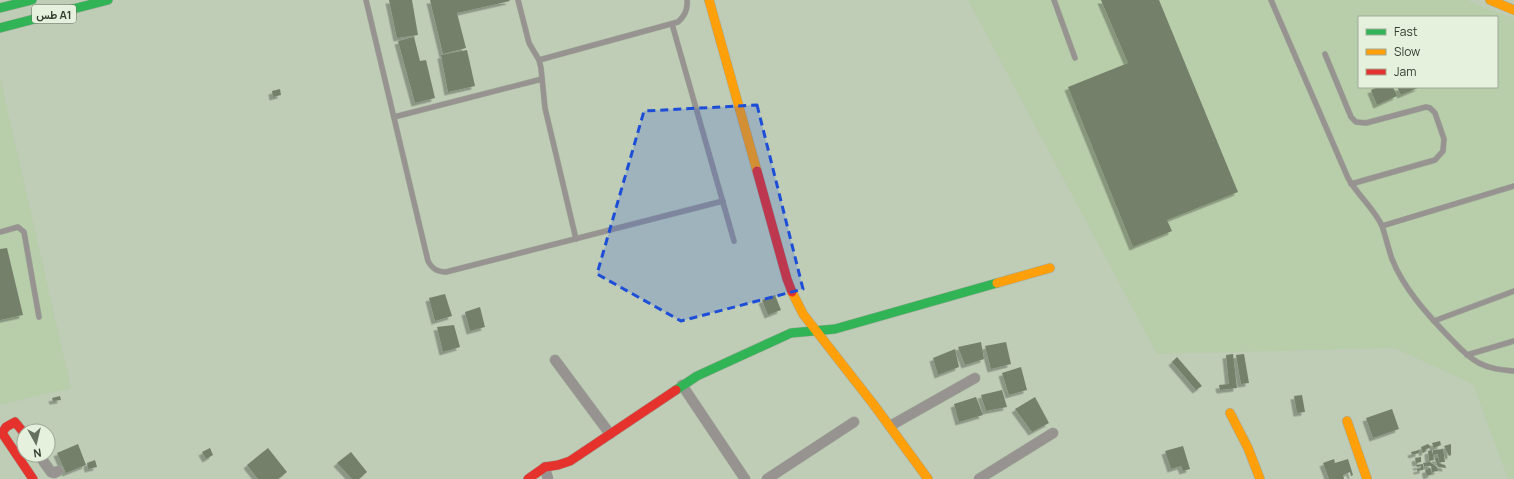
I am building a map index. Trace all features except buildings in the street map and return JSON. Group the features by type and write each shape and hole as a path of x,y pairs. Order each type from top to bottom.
{"main road":[{"name":"طس A1","path":"0,8 32,0"},
{"name":"طس A1","path":"0,28 108,0"},
{"path":"709,0 790,289 798,306 816,331 890,426 928,479"},
{"path":"1490,0 1514,10"},
{"path":"528,479 545,468 570,461 682,385 708,371 791,333 799,331 835,329 1050,268"},
{"path":"1230,413 1248,448 1260,479"},
{"path":"1347,421 1367,479"},
{"path":"16,423 11,424 2,430 1,432 4,447 33,479"}],"street":[{"path":"555,360 610,434"},
{"path":"890,426 975,378"},
{"path":"682,385 745,479"},
{"path":"767,479 854,422"},
{"path":"979,479 1053,433"},
{"path":"45,463 51,472 54,473 58,471"},
{"path":"545,468 548,479"}],"lane":[{"path":"366,0 428,260 436,270 446,272 723,201"},
{"path":"518,0 529,43 542,68 545,108 576,239"},
{"path":"538,60 672,24 682,18 685,14 688,6 687,0"},
{"path":"1054,0 1075,58"},
{"path":"1271,0 1351,184 1374,210 1382,226 1392,258 1407,288 1434,321 1467,355 1477,363 1488,367 1514,371"},
{"path":"672,24 734,241"},
{"path":"1325,54 1353,120 1363,124 1426,107 1430,108 1435,113 1444,139 1442,151 1435,160 1351,184"},
{"path":"394,117 542,79"},
{"path":"1382,226 1514,186"},
{"path":"0,232 18,228 24,232 39,318"},
{"path":"1434,321 1514,291"},
{"path":"1467,355 1514,341"}],"highlighted area":[{"path":"757,105 803,289 681,321 597,274 644,111"}],"shaded area":[{"path":"968,0 1468,0 1484,8 1514,18 1514,479 1508,479 1473,384 1394,348 1157,354"},
{"path":"0,77 71,388 0,405"}],"traffic: fast":[{"path":"0,8 32,0"},
{"path":"0,28 108,0"},
{"path":"676,390 697,376 791,333 835,329 997,283"}],"traffic: slow":[{"path":"709,0 757,171"},
{"path":"1490,0 1514,10"},
{"path":"997,283 1050,268"},
{"path":"792,292 803,314 874,405 928,479"},
{"path":"1230,413 1248,448 1260,479"},
{"path":"1347,421 1367,479"}],"traffic: jam":[{"path":"757,171 792,292"},
{"path":"528,479 545,467 570,461 676,390"},
{"path":"16,423 15,422 6,427 2,433 16,454"},
{"path":"22,463 33,479"}]}
